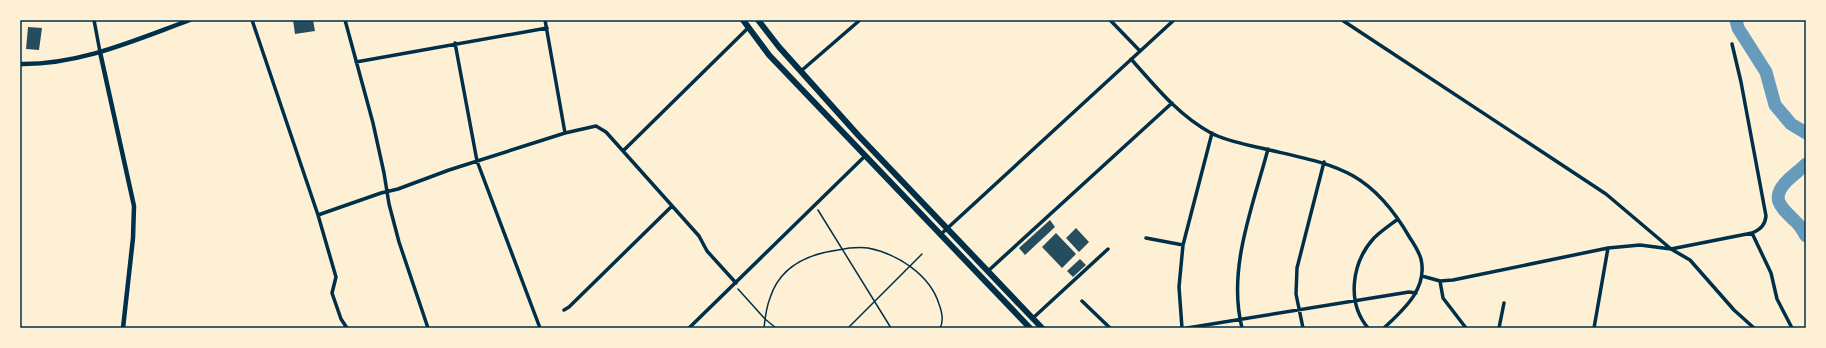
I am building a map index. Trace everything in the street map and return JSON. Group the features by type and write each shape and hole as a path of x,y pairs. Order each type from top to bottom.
{"main road":[{"path":"743,20 769,55 1030,328"},
{"path":"758,20 779,47 858,135 1042,328"}],"street":[{"path":"94,20 134,206 133,238 123,328"},
{"path":"20,64 48,64 72,60 100,52 190,20"},
{"path":"252,20 318,215 336,277 332,292 333,296 347,328"},
{"path":"345,20 379,150 400,248 428,328"},
{"path":"546,20 565,134"},
{"path":"801,70 860,20"},
{"path":"1110,20 1140,51"},
{"path":"940,234 1174,20"},
{"path":"1342,20 1600,190 1671,249 1690,260 1734,310 1754,328"},
{"path":"356,62 455,43 547,28"},
{"path":"623,151 748,28"},
{"path":"455,43 477,161 540,328"},
{"path":"1422,276 1440,281 1453,280 1608,248 1640,244 1671,249 1752,233 1760,230 1766,216 1741,82 1732,44"},
{"path":"1131,59 1172,103 1191,120 1212,133 1236,142 1324,162 1344,170 1362,180 1388,204 1420,256 1422,276 1416,293 1406,307 1384,328"},
{"path":"988,271 1172,103"},
{"path":"318,215 477,161 590,126 598,127 606,132 699,236 707,251 736,283"},
{"path":"1182,328 1179,287 1183,245 1212,133"},
{"path":"1242,328 1238,297 1240,259 1268,149"},
{"path":"689,328 866,156"},
{"path":"1303,328 1298,310 1295,282 1297,268 1324,162"},
{"path":"564,310 570,307 672,206"},
{"path":"1368,328 1359,312 1356,301 1355,279 1362,254 1374,238 1398,219"},
{"path":"1752,233 1771,273 1777,299 1792,328"},
{"path":"1146,238 1183,245"},
{"path":"1594,328 1608,248"},
{"path":"1033,318 1108,249"},
{"path":"1440,281 1443,298 1466,328"},
{"path":"1187,328 1410,292 1416,293"},
{"path":"1082,300 1110,328"},
{"path":"1499,328 1504,303"}],"path":[{"path":"818,210 892,328"},
{"path":"764,328 770,298 774,289 789,269 808,256 843,249 869,248 891,256 926,280 937,298 942,318 940,328"},
{"path":"848,328 910,268 922,254"},
{"path":"738,289 765,319 776,328"}],"building":[{"path":"293,20 313,20 315,31 295,34"},
{"path":"28,27 42,28 39,50 26,49"},
{"path":"1050,220 1055,227 1025,255 1019,248"},
{"path":"1076,228 1089,242 1079,252 1066,238"},
{"path":"1056,233 1076,254 1062,268 1042,247"},
{"path":"1080,259 1086,265 1073,277 1067,271"}],"waterway":[{"path":"1736,20 1738,28 1766,72 1775,105 1791,124 1806,133"},
{"path":"1806,164 1782,187 1778,198 1779,203 1798,224 1806,236"}]}
